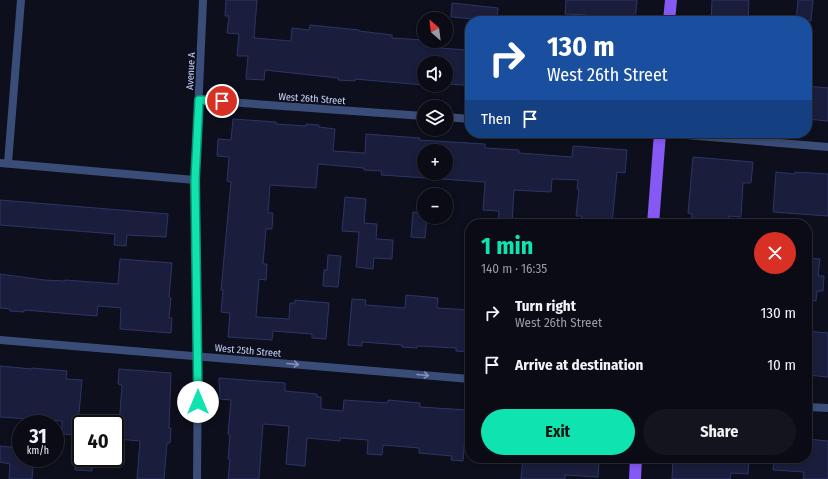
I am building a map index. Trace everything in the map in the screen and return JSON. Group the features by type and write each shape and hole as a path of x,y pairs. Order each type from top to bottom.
{"main road":[{"path":"669,16 671,0"},
{"path":"653,219 661,138"},
{"path":"635,479 636,463"}],"street":[{"path":"20,0 4,163 195,180"},
{"name":"Avenue A","path":"198,479 198,356 195,180 203,0"},
{"name":"West 26th Street","path":"199,100 417,116"},
{"path":"453,118 465,119"},
{"path":"717,138 828,148"},
{"name":"West 25th Street","path":"0,340 465,379"},
{"path":"812,407 828,408"}],"building":[{"path":"226,0 257,0 254,38 291,41 292,28 309,30 310,25 392,35 392,38 417,40 417,48 465,50 464,85 453,84 453,56 417,56 417,84 355,79 355,81 338,80 338,78 265,70 264,80 246,79 248,56 237,56 239,34 227,33 229,16 225,16"},
{"path":"566,0 637,0 635,16 586,16 565,14"},
{"path":"712,0 749,0 748,16 711,16"},
{"path":"798,0 813,0 811,16 796,16"},
{"path":"452,3 498,8 497,16 465,16 465,18 453,17 453,12 451,12"},
{"path":"812,86 828,88 828,121 812,119"},
{"path":"233,119 276,122 276,124 306,126 306,124 319,125 319,127 335,129 333,151 365,153 366,134 420,138 419,140 485,144 485,148 519,150 519,153 572,157 573,146 627,150 625,173 617,172 612,219 582,219 582,216 576,216 579,189 577,189 578,180 552,179 551,192 514,190 512,219 498,219 499,211 483,210 485,182 453,180 453,144 417,144 417,177 381,175 382,171 318,164 316,188 270,185 268,213 273,213 272,229 266,229 263,264 267,264 266,280 259,279 256,317 289,319 290,303 295,303 295,300 329,303 326,339 312,338 312,334 273,331 272,340 228,337 230,313 221,312 223,290 221,290 231,182 227,181 229,157 217,156 218,139 231,140"},
{"path":"693,157 753,162 751,183 743,183 741,217 729,216 729,219 692,219 692,214 688,213"},
{"path":"776,172 795,174 795,172 828,174 828,216 773,212"},
{"path":"345,197 366,199 364,223 377,224 376,239 393,240 392,259 374,258 373,269 356,267 359,232 342,231"},
{"path":"0,200 168,214 166,237 127,235 126,246 114,245 115,234 0,225"},
{"path":"413,212 417,212 417,224 426,224 425,238 411,237"},
{"path":"328,255 341,256 338,287 323,286 324,270 327,270"},
{"path":"812,258 820,259 818,276 824,276 823,291 817,291 816,301 812,301"},
{"path":"120,259 172,263 169,297 171,298 169,318 172,318 171,333 120,329 121,308 98,306 97,316 24,310 24,312 10,311 10,309 0,308 0,274 44,280 118,284"},
{"path":"406,295 438,298 437,308 465,310 465,352 456,351 456,348 417,346 417,348 402,347 402,345 362,342 362,346 348,345 352,299 366,300 365,305 405,308"},
{"path":"812,331 828,333 828,377 812,375"},
{"path":"0,366 67,371 66,379 82,380 79,415 72,415 72,435 64,434 64,415 12,415 12,418 0,417"},
{"path":"119,369 171,373 169,428 171,428 170,443 167,443 164,479 137,479 140,441 124,440 124,415 120,415 122,385 118,384"},
{"path":"219,378 285,383 285,391 317,394 317,397 321,397 321,409 343,411 344,400 388,403 388,400 420,403 420,407 465,410 463,461 451,460 452,456 419,453 419,448 383,445 382,455 367,454 368,440 340,438 340,441 307,438 305,466 286,464 289,426 263,424 259,479 228,479 230,435 228,434 231,400 220,399"},
{"path":"812,439 828,441 828,479 803,479 804,472 773,470 774,463 812,463"},
{"path":"0,446 12,447 12,467 33,467 32,479 9,479 10,464 0,462"},
{"path":"523,463 599,463 598,477 565,475 565,479 521,479"},
{"path":"673,463 749,463 748,474 731,473 730,479 672,479"},
{"path":"75,467 92,467 92,471 75,470"}],"route":[{"path":"198,402 195,180 199,100 222,101"}]}
